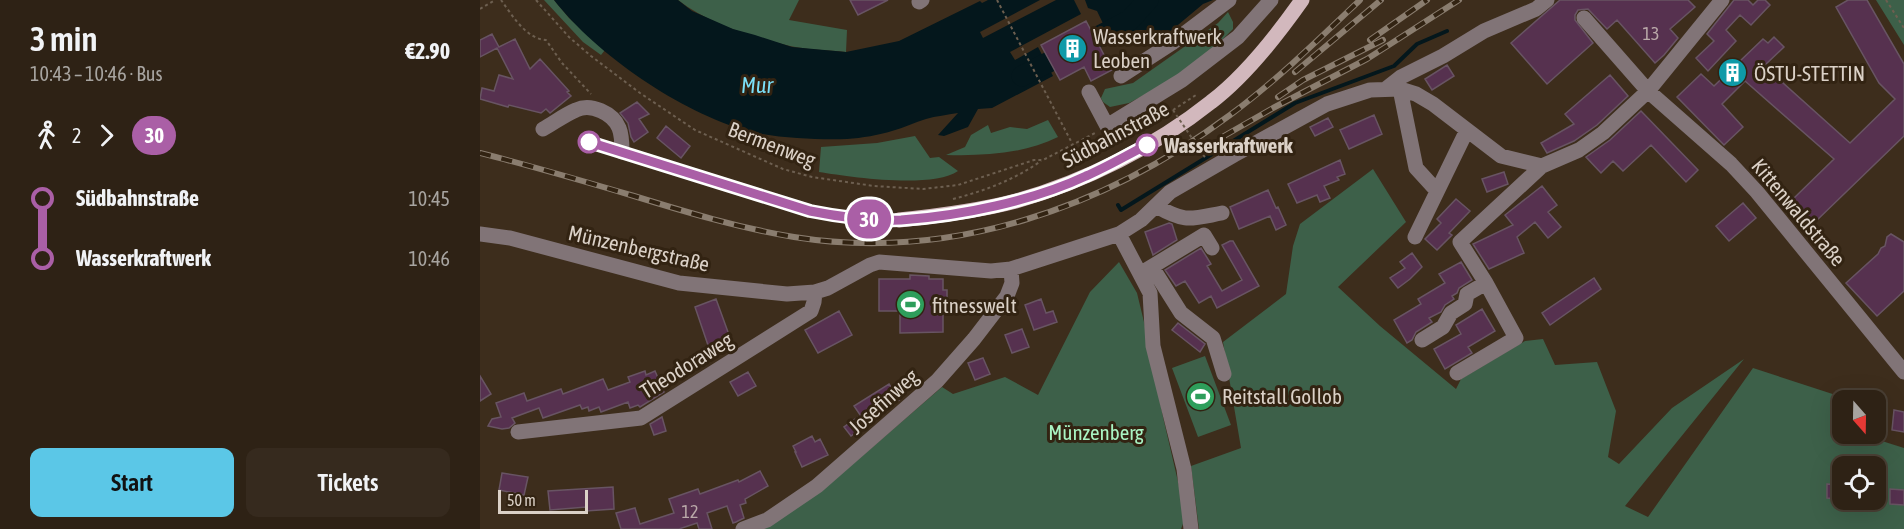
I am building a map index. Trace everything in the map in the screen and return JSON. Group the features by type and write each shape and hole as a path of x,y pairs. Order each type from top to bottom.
{"main road":[{"name":"Südbahnstraße","path":"899,220 974,209 1049,191 1086,176 1147,145 1213,101 1253,61 1302,0"}],"street":[{"path":"1091,95 1104,119 1182,80 1238,37 1271,0"},
{"path":"1437,191 1416,168 1394,89 1401,77 1443,56 1484,31 1536,9 1547,0"},
{"path":"1457,374 1516,338 1460,242 1542,166 1579,150 1603,133 1648,91 1722,0"},
{"path":"1121,76 1172,43 1220,6"},
{"name":"Kittenwaldstraße","path":"1584,18 1648,91 1731,164 1757,192 1904,372"},
{"path":"1394,89 1416,94 1433,104 1501,156 1542,166"},
{"name":"Münzenbergstraße","path":"480,234 510,238 679,283 786,294 815,292 838,284 879,262 991,271 1011,269 1119,234 1141,220 1170,192 1327,104 1370,90 1394,89"},
{"path":"543,129 577,109 593,107 600,109 618,126 622,152"},
{"path":"1415,237 1467,130"},
{"path":"1156,206 1175,217 1188,219 1222,213"},
{"path":"1119,234 1181,313 1212,338 1224,374"},
{"path":"1146,270 1204,235 1212,248"},
{"name":"Josefinweg","path":"743,529 767,520 818,486 937,381 974,339 1007,296 1012,283 1011,269"},
{"path":"1146,270 1150,293 1153,346 1184,469 1191,529"},
{"path":"1422,340 1443,327 1451,314 1465,304 1467,294 1486,283"},
{"name":"Theodoraweg","path":"518,432 641,418 811,311 815,292"}],"path":[{"path":"480,9 495,0"},
{"path":"501,0 524,30 539,40 546,40 580,83"},
{"name":"Bermenweg","path":"536,0 569,37 591,56 695,130 783,169 812,177 874,186 923,189 957,185 1034,160 1043,160 1073,145 1104,119"},
{"path":"997,0 1073,145"},
{"path":"1886,0 1904,28"},
{"path":"1202,91 1173,110 1206,159"},
{"path":"950,200 1011,179 1043,160"}],"green space":[{"path":"544,0 554,0 569,18 605,50 601,55 583,42"},
{"path":"678,0 799,0 789,20 847,30 846,52 797,47 746,34 703,16"},
{"path":"1876,0 1904,0 1904,45"},
{"path":"1228,12 1233,22 1233,29 1205,57 1165,84 1129,103 1110,107 1103,102 1101,98 1105,89 1133,83 1218,23"},
{"path":"1048,120 1058,137 1045,143 1003,153 946,155 965,147 971,135 988,125 991,133 1010,127 1027,129"},
{"path":"915,136 930,158 939,157 958,171 946,176 911,181 870,179 819,172 821,147 877,143"},
{"path":"1373,169 1406,222 1338,287 1380,326 1456,389 1461,379 1525,341 1543,339 1555,365 1597,362 1616,411 1608,457 1619,464 1672,408 1744,359 1625,506 1648,517 1753,368 1832,394 1832,444 1886,442 1904,448 1904,529 1199,529 1191,466 1241,448 1223,342 1286,294 1293,246 1300,224"},
{"name":"Münzenberg","path":"1119,262 1137,293 1151,351 1163,417 1186,516 1181,529 760,529 824,489 942,387 953,394 1005,377 1038,395 1090,292"},
{"name":"Reitstall Gollob","path":"1205,356 1231,425 1198,437 1172,368"}],"water":[{"name":"Mur","path":"554,0 678,0 692,11 733,29 792,47 846,52 899,41 980,1 982,3 988,0 1040,0 980,32 983,38 1056,0 1074,0 1081,14 1010,52 1015,60 1038,47 1053,76 992,108 978,109 968,127 944,136 938,135 958,113 922,120 876,135 824,139 784,137 748,131 695,110 668,96 616,61 572,21"},
{"path":"1085,0 1213,0 1203,4 1166,35 1138,30 1112,42 1097,11 1088,8"}],"building":[{"path":"850,0 888,0 858,15"},
{"path":"1560,0 1688,0 1695,7 1670,29 1678,38 1655,63 1617,20 1607,29 1588,9 1578,10 1575,20 1593,43 1547,84 1511,43"},
{"path":"1734,0 1748,0 1753,5 1758,0 1765,0 1770,5 1751,25 1740,15 1726,30 1736,41 1708,71 1696,58 1714,41 1707,34"},
{"path":"1848,0 1867,0 1904,64 1904,136 1814,223 1792,200 1834,159 1745,81 1722,104 1743,127 1724,145 1677,97 1701,74 1714,86 1763,39 1768,43 1774,37 1784,47 1764,66 1850,143 1895,99 1879,83 1836,7"},
{"name":"Wasserkraftwerk Leoben","path":"1086,21 1112,70 1091,81 1084,67 1060,80 1041,45"},
{"path":"492,34 499,47 515,39 530,69 540,59 571,96 550,113 546,109 541,113 480,99 482,88 494,91 499,75 513,79 497,48 480,57 480,40"},
{"path":"1447,65 1454,76 1432,90 1425,79"},
{"path":"1610,75 1628,96 1597,125 1574,141 1547,153 1541,143 1574,124 1565,114"},
{"path":"637,102 649,114 639,119 648,132 634,142 628,123 620,113"},
{"path":"1641,111 1698,170 1686,182 1651,145 1623,171 1613,161 1601,173 1586,157 1610,140"},
{"path":"1374,115 1382,134 1349,149 1340,130"},
{"path":"1328,118 1333,127 1315,136 1310,127"},
{"path":"666,126 690,146 681,158 657,138"},
{"path":"1340,160 1345,174 1337,177 1339,180 1324,186 1330,198 1320,202 1317,195 1297,203 1288,184"},
{"path":"1504,172 1508,184 1487,192 1482,179"},
{"path":"1542,186 1557,205 1548,212 1561,227 1548,238 1535,222 1517,237 1524,253 1489,269 1473,244 1513,225 1505,215"},
{"path":"1268,190 1286,225 1276,230 1270,216 1239,229 1230,207"},
{"path":"1456,199 1470,211 1449,233 1452,235 1437,250 1425,239 1441,223 1437,219"},
{"path":"1743,203 1756,218 1729,241 1716,226"},
{"path":"1169,223 1172,224 1177,240 1153,255 1145,232"},
{"path":"1891,234 1904,242 1904,291 1877,316 1846,283 1878,254"},
{"path":"1233,241 1259,286 1217,308 1211,296 1199,303 1185,281 1176,286 1165,270 1201,248 1211,264 1207,266 1222,291 1242,280 1222,245"},
{"path":"1412,253 1422,267 1398,288 1390,278 1405,268 1400,262"},
{"path":"1461,262 1472,280 1459,288 1452,296 1454,299 1445,305 1441,312 1429,318 1432,322 1416,332 1412,340 1407,343 1394,320 1421,304 1418,299 1445,283 1439,274"},
{"name":"fitnesswelt","path":"910,275 943,279 943,290 947,290 947,299 943,299 943,332 900,333 900,311 879,311 879,279 910,279"},
{"path":"1594,278 1601,289 1550,325 1542,313"},
{"path":"716,299 732,343 710,351 695,307"},
{"path":"1041,299 1046,313 1053,311 1057,322 1034,330 1025,305"},
{"path":"1482,309 1495,331 1468,347 1472,353 1445,369 1434,349 1461,334 1456,325"},
{"path":"839,311 852,335 818,353 805,330"},
{"path":"1178,323 1205,344 1200,352 1172,330"},
{"path":"1022,329 1029,347 1012,353 1005,335"},
{"path":"983,358 990,374 975,380 968,363"},
{"path":"645,371 646,375 655,371 664,392 640,407 638,405 630,408 628,402 601,412 599,407 589,411 588,407 582,409 580,405 543,418 539,408 512,418 515,423 509,428 488,426 492,419 501,417 496,403 524,393 527,401 561,389 563,394 603,379 608,390 630,382 628,377"},
{"path":"748,372 756,386 738,396 730,382"},
{"path":"480,376 491,394 480,401"},
{"path":"889,384 899,400 865,422 854,406"},
{"path":"1894,410 1904,412 1904,432 1892,430"},
{"path":"662,417 666,431 654,435 650,424"},
{"path":"858,417 865,426 851,436 844,427"},
{"path":"812,436 815,442 820,439 828,455 802,467 793,446"},
{"path":"760,471 768,486 745,499 746,503 740,505 744,518 736,522 733,523 727,506 707,513 712,529 699,529 697,523 679,529 621,529 616,513 635,508 640,524 674,513 669,499 698,489 700,494 738,480 739,482"},
{"path":"502,473 528,477 524,495 499,490"},
{"path":"1827,484 1832,484 1832,498 1827,498"},
{"path":"613,487 614,509 586,511 586,507 550,510 548,491"},
{"path":"1890,489 1904,490 1904,505 1890,504"}],"waterway":[{"name":"Mur","path":"1022,76 1130,20 1148,0"},
{"path":"1118,205 1121,210 1295,103 1394,66 1417,44 1447,31"}],"railway":[{"path":"480,153 713,219 794,237 852,243 910,242 968,234 1024,220 1078,201 1131,177 1182,148 1264,88 1360,0"},
{"path":"1295,72 1381,0"},
{"path":"1370,40 1427,0"},
{"path":"1224,136 1367,59 1459,0"},
{"path":"1278,97 1303,80 1383,40"}],"bus line":[{"name":"30","path":"589,142 810,211 844,218 899,220 964,211 1049,191 1086,176 1147,145"}],"place":[{"name":"Wasserkraftwerk Leoben","path":"1072,48"},
{"name":"ÖSTU-STETTIN","path":"1733,73"},
{"name":"Wasserkraftwerk","path":"1147,145"},
{"name":"fitnesswelt","path":"911,305"},
{"name":"Reitstall Gollob","path":"1201,396"}]}
